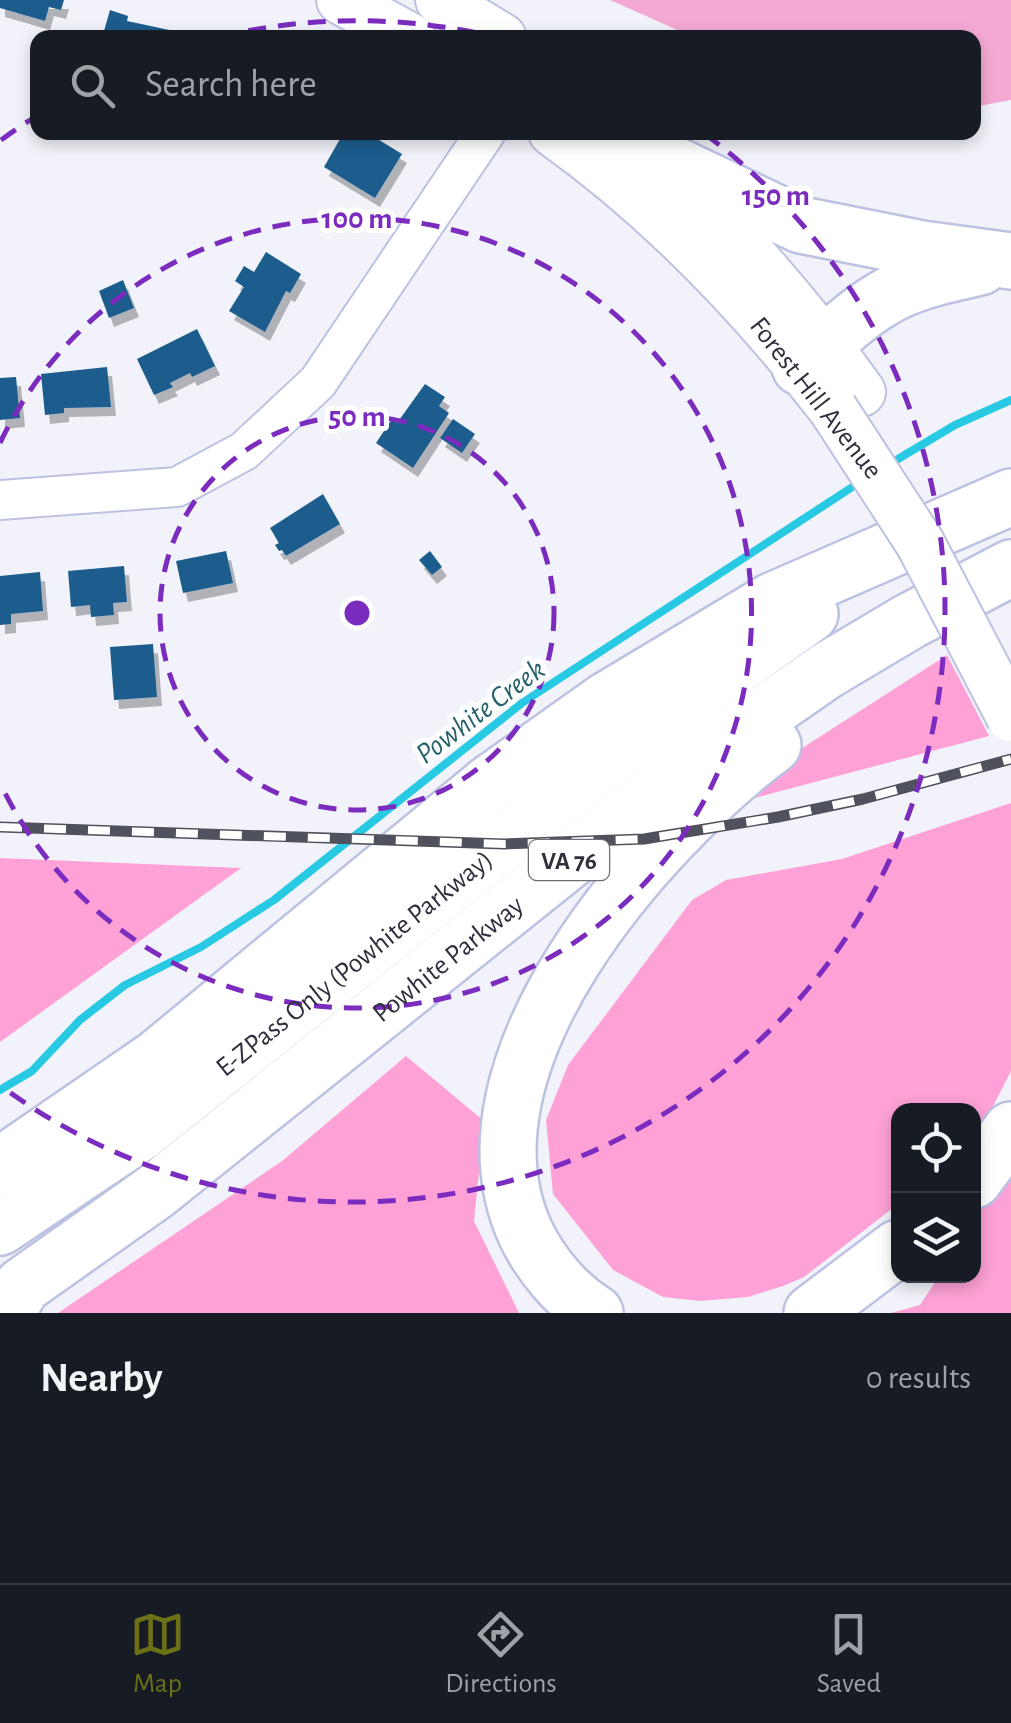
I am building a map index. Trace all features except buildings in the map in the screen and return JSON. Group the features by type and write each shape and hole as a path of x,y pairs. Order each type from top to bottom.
{"highway":[{"path":"638,143 801,225 922,249 1009,261"},
{"path":"814,355 867,309 892,293 926,280 1009,261"},
{"name":"VA 76","path":"0,1166 119,1086 195,1028 452,813 568,726 730,624 772,602 1011,497"},
{"name":"E-ZPass Only (Powhite Parkway)","path":"0,1227 140,1133 628,744 786,632 895,548"},
{"name":"Powhite Parkway","path":"10,1297 155,1192 710,751 826,671 1011,568"},
{"path":"596,1313 566,1290 531,1244 520,1221 507,1168 510,1112 517,1082 534,1036 582,946 638,872 748,764 848,696 1011,604"},
{"path":"981,1171 1011,1130"},
{"path":"812,1313 891,1253"}],"main road":[{"path":"341,0 395,30"},
{"path":"440,0 489,30"},
{"name":"Forest Hill Avenue","path":"563,140 814,355"},
{"name":"Forest Hill Avenue","path":"638,143 708,211 847,401 947,523 1011,643"},
{"name":"Forest Hill Avenue","path":"847,401 1011,717"}],"street":[{"path":"0,500 177,487 244,452 318,382 481,140"}],"shaded area":[{"path":"610,0 1011,0 1011,100 981,106 981,30 677,30"},
{"path":"947,655 989,736 747,800 782,761"},
{"path":"1011,803 1011,1071 981,1126 981,1103 891,1103 891,1209 804,1277 748,1297 700,1301 663,1297 613,1270 553,1194 546,1120 568,1065 692,900 726,880 842,859"},
{"path":"0,858 241,868 0,1042"},
{"path":"406,1056 484,1121 474,1221 519,1313 58,1313 282,1161"},
{"path":"1011,1161 1011,1313 891,1313 920,1305 934,1283 981,1283 981,1210"}],"waterway":[{"name":"Powhite Creek","path":"888,465 955,425 1011,400"},
{"name":"Powhite Creek","path":"0,1090 32,1071 80,1020 125,985 201,947 274,900 522,703 863,480"}],"railway":[{"path":"0,827 504,844 644,839 863,799 1011,759"}]}
